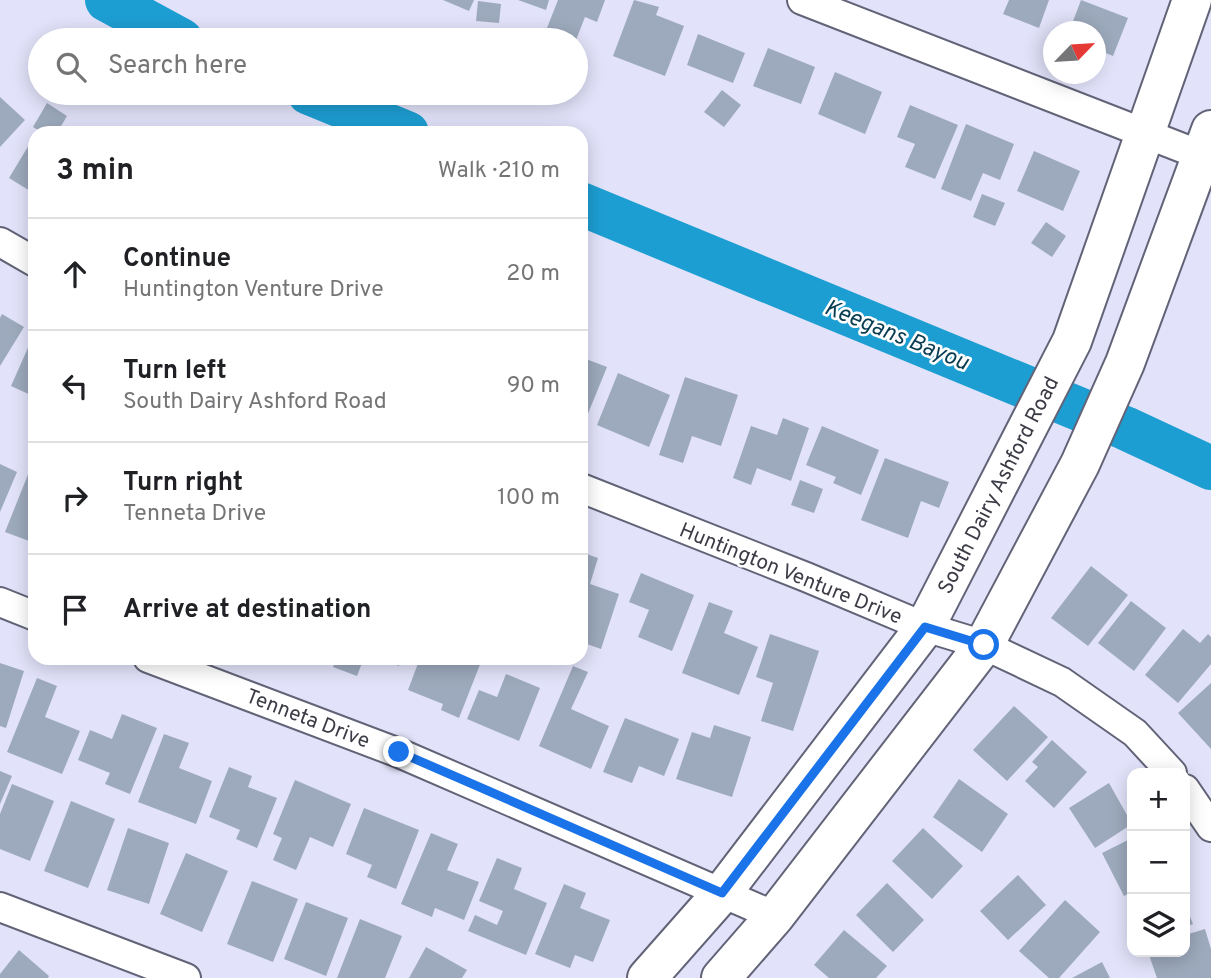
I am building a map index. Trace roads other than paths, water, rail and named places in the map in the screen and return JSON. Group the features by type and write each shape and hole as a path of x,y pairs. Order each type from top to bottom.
{"main road":[{"name":"South Dairy Ashford Road","path":"647,978 722,893 925,627 1072,341 1147,135 1192,0"},
{"path":"721,978 775,916 984,645 1080,464 1125,363 1207,143"}],"street":[{"path":"802,0 1147,135 1207,143"},
{"path":"0,242 28,258"},
{"name":"Huntington Venture Drive","path":"588,491 925,627 984,645 1062,682 1135,733 1167,768"},
{"path":"0,602 28,612"},
{"name":"Tenneta Drive","path":"167,665 399,752 775,916"},
{"path":"1190,796 1211,827"},
{"path":"0,907 134,968 186,978"}],"waterway":[{"name":"Keegans Bayou","path":"107,0 159,28"},
{"name":"Keegans Bayou","path":"338,105 390,126"},
{"name":"Keegans Bayou","path":"588,207 1125,428 1211,468"}]}
